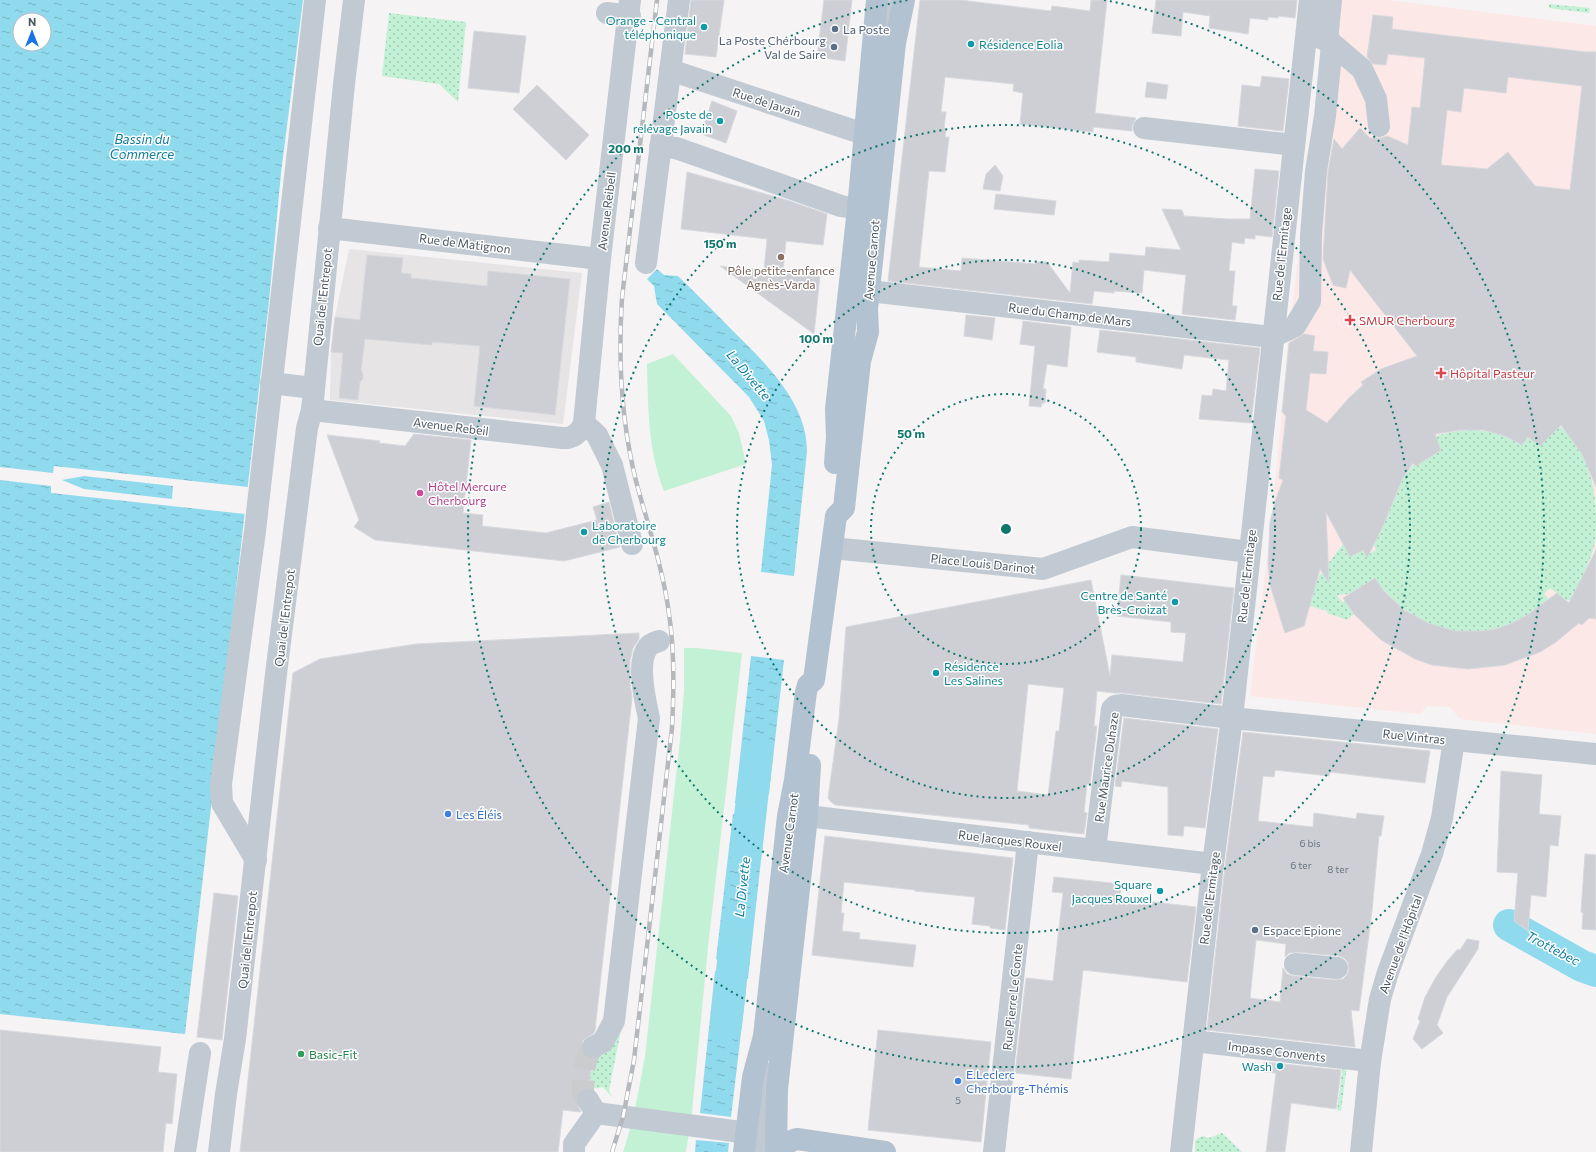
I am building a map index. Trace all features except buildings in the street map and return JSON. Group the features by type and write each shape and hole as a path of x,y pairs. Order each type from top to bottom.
{"main road":[{"name":"Avenue Carnot","path":"836,516 830,507 837,437 836,409 858,209 877,0"},
{"name":"Avenue Carnot","path":"763,1145 753,1078 764,1036 788,816 793,791 806,692 808,685 814,680 836,516 844,508 860,361 868,332 868,291 895,43 904,0"},
{"path":"814,680 818,692 807,816 777,1089 763,1145 797,1139 885,1152"}],"street":[{"path":"256,860 222,803 221,784 254,539 315,0"},
{"name":"Quai de l'Entrepot","path":"219,1152 235,1038 276,674 307,428 312,410 329,228 354,0"},
{"name":"Quai de l'Entrepot","path":"344,84 370,0"},
{"path":"646,263 679,0"},
{"path":"853,433 845,415 891,0"},
{"name":"Rue de l'Ermitage","path":"1181,1152 1213,864 1232,718 1272,337 1310,0"},
{"path":"1272,337 1295,326 1310,301 1311,235 1316,171 1325,116 1331,0"},
{"path":"607,13 630,8"},
{"name":"Avenue Reibell","path":"577,435 630,8"},
{"path":"1306,34 1330,42 1362,69 1376,99 1379,126"},
{"name":"Rue de Javain","path":"670,70 864,134"},
{"path":"1144,128 1294,145"},
{"path":"660,147 676,148 841,206 858,209"},
{"name":"Rue de Matignon","path":"329,228 600,259"},
{"name":"Rue du Champ de Mars","path":"868,291 1272,337"},
{"path":"271,383 313,388"},
{"name":"Avenue Rebeil","path":"312,410 566,438 577,435"},
{"path":"577,435 597,435 612,465 632,544"},
{"name":"Place Louis Darinot","path":"832,548 1043,569 1132,537 1249,552"},
{"path":"593,1047 603,1042 614,1021 649,718 643,690 644,658 648,646 659,641"},
{"name":"Rue Maurice Duhaze","path":"1096,850 1112,709 1115,706 1121,705 1232,718"},
{"name":"Rue Vintras","path":"1232,718 1596,754"},
{"name":"Avenue de l'Hôpital","path":"1361,1152 1370,1062 1380,999 1388,972 1432,854 1442,818 1454,740"},
{"name":"Rue Jacques Rouxel","path":"807,816 1213,864"},
{"name":"Rue Pierre Le Conte","path":"994,1152 1028,842"},
{"path":"1295,964 1337,968"},
{"name":"Impasse Convents","path":"1193,1041 1361,1060"},
{"path":"185,1152 200,1053"},
{"path":"574,1152 574,1144 592,1106 688,1125 763,1145"},
{"path":"207,1152 209,1143 224,1111"}],"shaded area":[{"name":"Hôpital Pasteur","path":"1337,0 1387,0 1596,26 1596,734 1460,719 1450,707 1427,706 1420,714 1250,696 1269,543 1292,310 1327,19"},
{"path":"349,249 582,273 563,424 330,400 331,352 335,317"}],"green space":[{"path":"1549,4 1590,8 1589,13 1549,8"},
{"path":"389,13 466,22 458,102 439,84 382,76"},
{"path":"673,354 731,416 739,433 746,464 664,491 652,444 647,364"},
{"path":"1560,426 1577,446 1583,457 1588,468 1594,492 1596,504 1596,533 1594,548 1578,585 1595,593 1589,599 1566,600 1550,588 1544,594 1549,599 1520,619 1510,624 1490,630 1471,632 1452,630 1434,625 1417,617 1402,607 1375,578 1349,594 1337,595 1342,602 1345,601 1354,614 1347,620 1327,613 1327,611 1310,606 1311,600 1309,599 1320,574 1329,573 1328,564 1343,544 1363,550 1366,556 1376,550 1374,544 1402,480 1414,464 1417,466 1441,450 1436,436 1458,431 1480,430 1501,435 1522,445 1528,437 1540,446"},
{"path":"684,648 742,653 708,947 692,1112 686,1152 623,1152 633,1116 645,1056 680,740 684,691"},
{"path":"621,1030 609,1090 612,1097 603,1087 591,1089 589,1087 592,1058 599,1049"},
{"path":"1343,1065 1347,1065 1341,1111 1337,1110"},
{"path":"1222,1133 1242,1152 1195,1152 1195,1141 1198,1138 1203,1136 1209,1138"}],"water":[{"name":"Bassin du Commerce","path":"0,0 303,0 281,173 269,301 185,1034 0,1014"},
{"path":"657,269 664,275 678,276 756,354 781,383 800,415 805,433 807,451 794,576 761,572 772,465 769,440 764,421 749,397 657,304 654,286 647,279"},
{"path":"751,656 784,660 769,794 735,803"},
{"path":"767,805 748,979 716,959 733,814"},
{"path":"715,971 746,991 731,1117 700,1113"},
{"path":"696,1140 729,1143 728,1152 695,1152"}],"pier":[{"path":"54,466 248,487 245,514 51,493 51,486 0,480 0,467 53,473","holes":["84,476 173,486 172,499 84,489 62,480"]}],"waterway":[{"name":"La Divette","path":"746,852 757,755"},
{"name":"Trottebec","path":"1509,925 1582,966 1596,971"},
{"name":"La Divette","path":"726,1025 737,926"}],"tunnel":[{"path":"588,1100 583,1095 585,1063 593,1047"}],"railway":[{"path":"612,1152 623,1117 634,1060 673,714 673,656 669,614 659,564 636,481 627,436 622,390 620,344 622,298 657,0"}],"place":[{"name":"Orange - Central téléphonique","path":"704,27"},
{"name":"La Poste","path":"835,29"},
{"name":"Résidence Eolia","path":"971,44"},
{"name":"La Poste Cherbourg Val de Saire","path":"834,47"},
{"name":"Poste de relevage Javain","path":"720,121"},
{"name":"Pôle petite-enfance Agnès-Varda","path":"781,257"},
{"name":"SMUR Cherbourg","path":"1350,320"},
{"name":"Hôpital Pasteur","path":"1441,373"},
{"name":"Hôtel Mercure Cherbourg","path":"420,493"},
{"name":"Laboratoire de Cherbourg","path":"584,532"},
{"name":"Centre de Santé Brès-Croizat","path":"1175,602"},
{"name":"Résidence Les Salines","path":"936,673"},
{"name":"Les Éléis","path":"448,814"},
{"name":"Square Jacques Rouxel","path":"1160,891"},
{"name":"Espace Epione","path":"1255,930"},
{"name":"Basic-Fit","path":"301,1054"},
{"name":"Wash","path":"1280,1066"},
{"name":"E.Leclerc Cherbourg-Thémis","path":"958,1081"}]}
